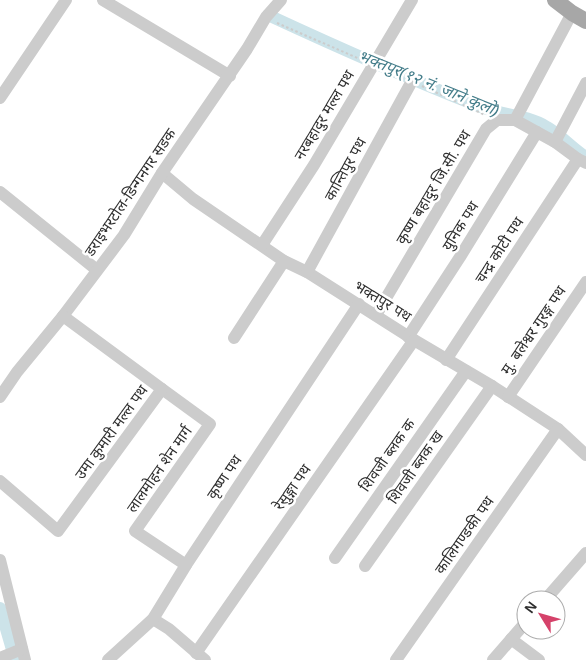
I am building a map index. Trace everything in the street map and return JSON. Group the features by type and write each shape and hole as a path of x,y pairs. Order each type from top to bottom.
{"main road":[{"path":"555,0 579,17"}],"street":[{"path":"0,98 66,0"},
{"path":"103,0 230,76"},
{"name":"डराइभरटोल-डिन्गनगर सडक","path":"0,398 17,372 63,316 124,235 162,173 230,76 266,18 281,0"},
{"name":"नरबहादुर मल्ल पथ","path":"262,245 314,165 412,0"},
{"path":"579,17 516,117 537,132 557,138 582,161"},
{"name":"कान्तिपुर पथ","path":"307,272 412,81"},
{"path":"557,138 586,83"},
{"name":"कृष्ण बहादुर जि.सी. पथ","path":"376,315 486,129 497,120 516,117"},
{"name":"युनिक पथ","path":"411,338 537,132"},
{"name":"चन्द्र कोटी पथ","path":"446,360 582,161"},
{"name":"भक्तपुर पथ","path":"162,173 193,200 284,261 307,272 558,429 586,455"},
{"path":"0,192 97,270"},
{"path":"234,338 284,261"},
{"name":"मु. बलेश्वर गुरङ्ग पथ","path":"508,397 586,282"},
{"name":"कृष्ण पथ","path":"108,660 153,619 186,565 358,304"},
{"name":"उमा कुमारी मल्ल पथ","path":"0,481 58,531 162,389 63,316"},
{"name":"रेसुङ्गा पथ","path":"200,656 411,338"},
{"name":"शिवजी ब्लक क","path":"336,558 466,371"},
{"name":"शिवजी ब्लक ख","path":"365,566 492,386"},
{"name":"लालमोहन शेन मार्ग","path":"162,389 210,424 135,531 186,565"},
{"name":"कालिगण्डकी पथ","path":"396,660 558,429"},
{"path":"554,590 586,553"},
{"path":"0,560 14,655"},
{"path":"153,619 200,656"},
{"path":"493,660 516,633"},
{"path":"511,639 539,660"}],"waterway":[{"name":"भक्तपुर(१२ नं. जाने कुलो)","path":"268,15 372,62 478,106 539,123 552,130 586,157"},
{"path":"0,608 15,660"}]}
